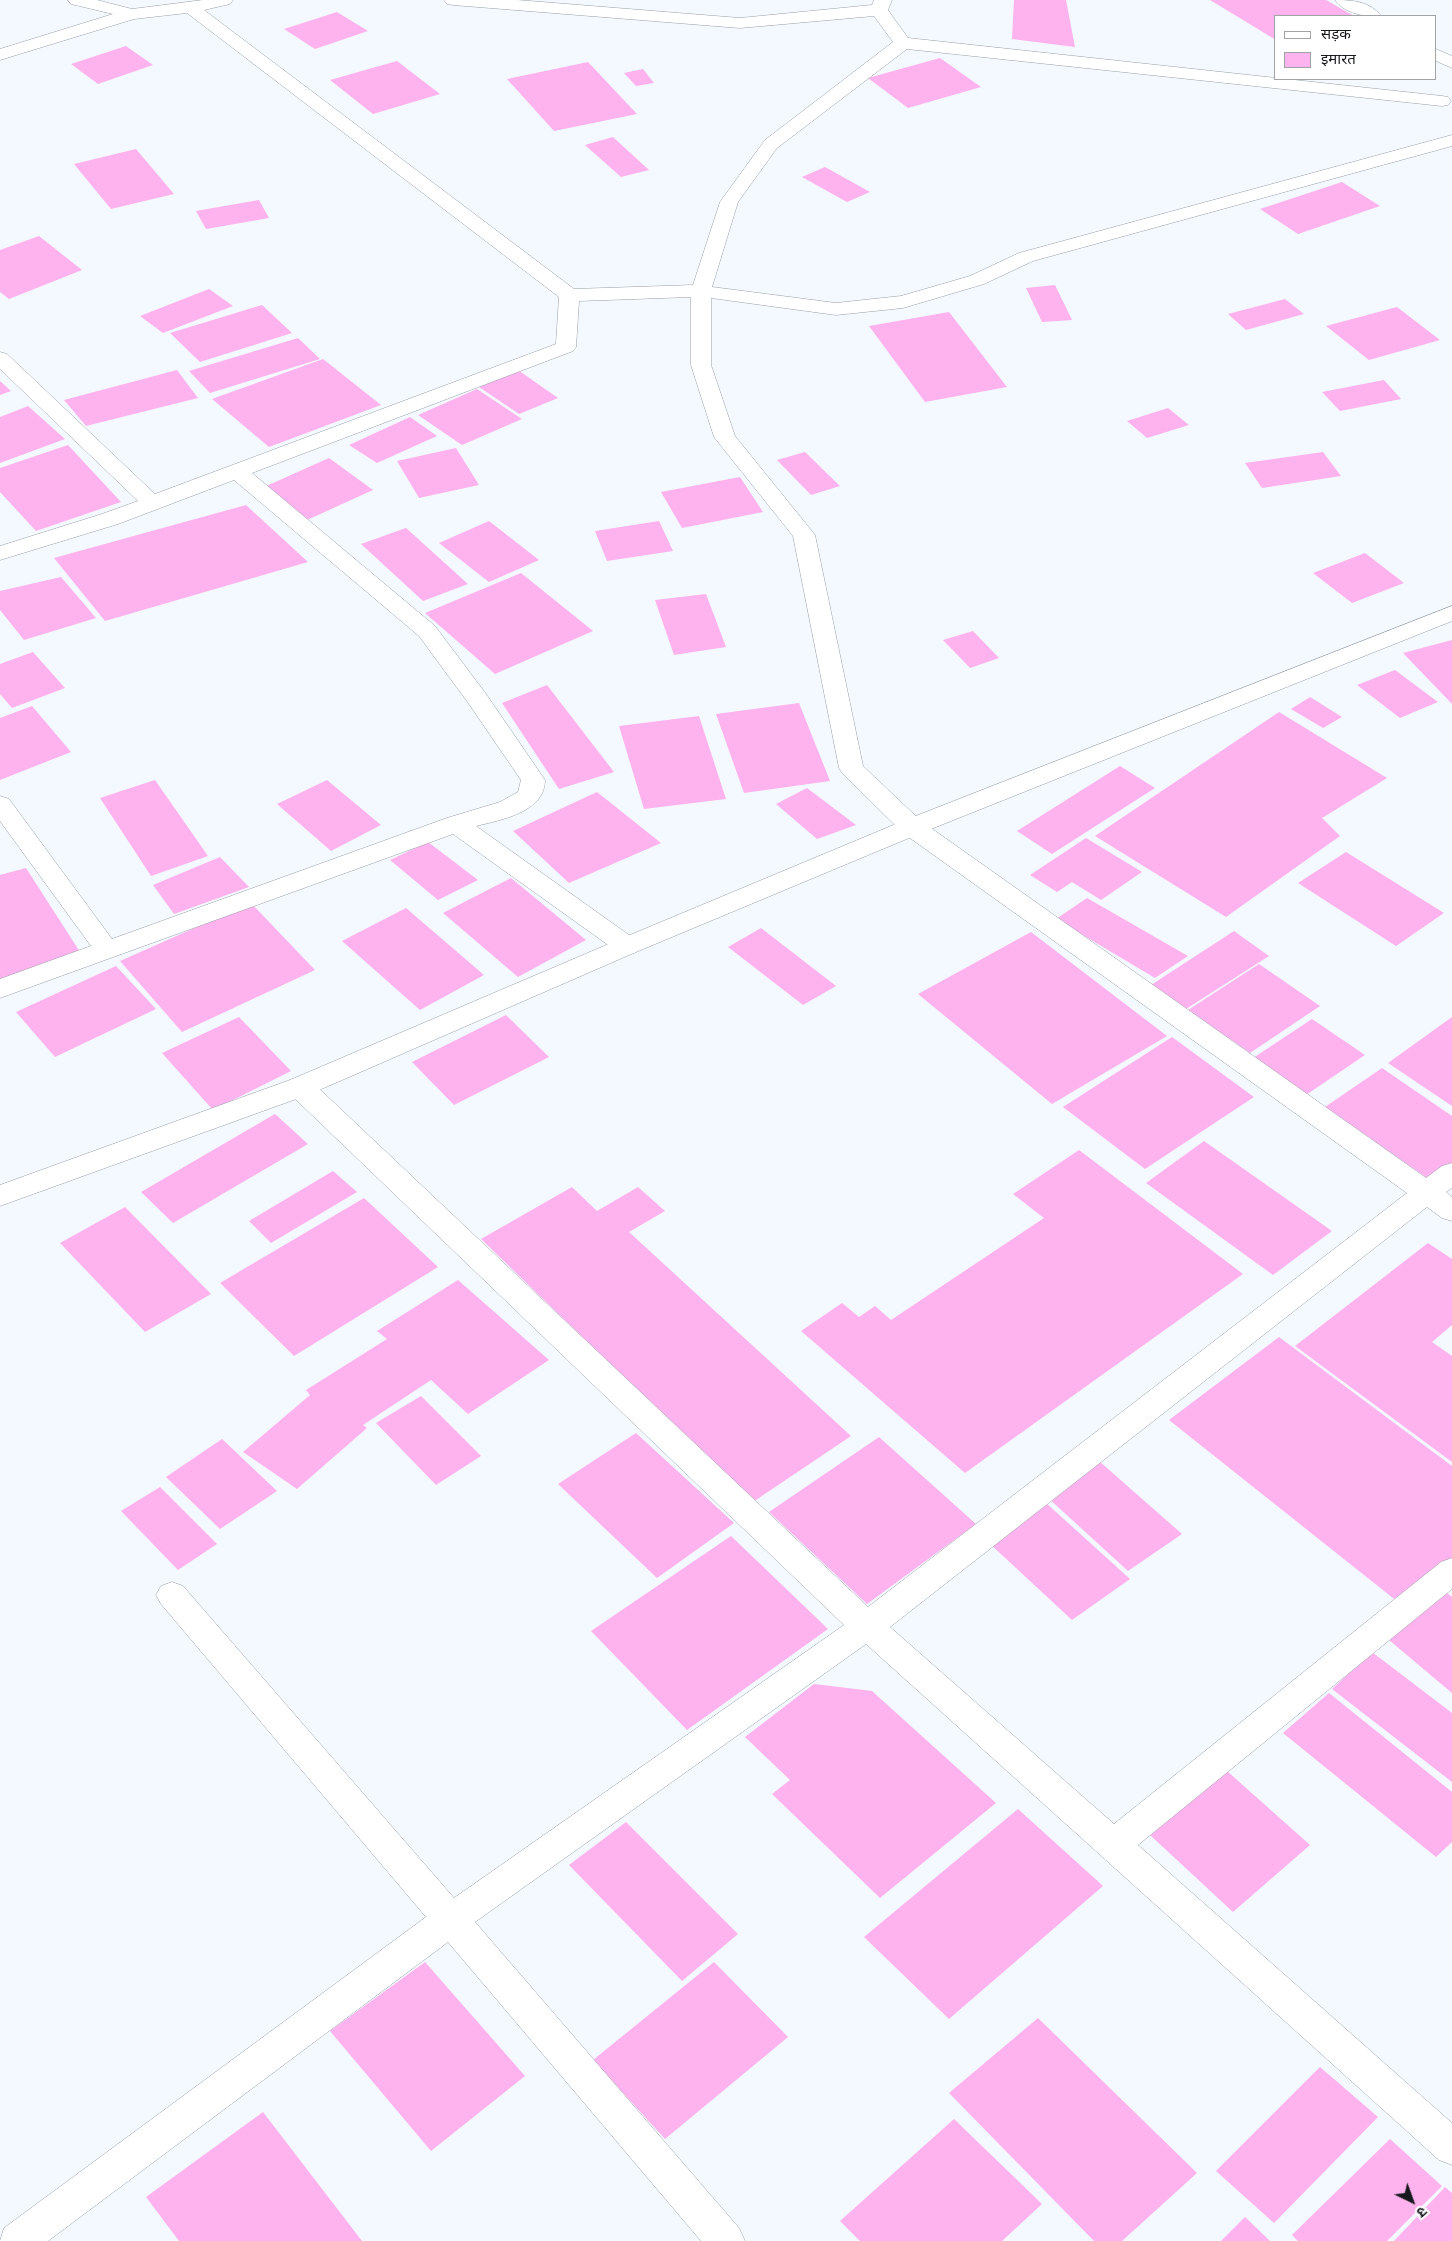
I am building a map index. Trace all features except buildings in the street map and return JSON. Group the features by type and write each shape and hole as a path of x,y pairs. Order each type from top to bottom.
{"street":[{"path":"77,0 132,14"},
{"path":"0,55 132,14 191,8 224,0"},
{"path":"453,0 740,23 881,5 903,43"},
{"path":"1344,0 1370,15"},
{"path":"191,8 569,295 701,291 836,309 904,302 977,280 1026,257 1449,117"},
{"path":"1449,117 903,43 771,144 729,202 701,291 701,364 725,437 804,535 851,768 912,827 1452,1212"},
{"path":"1437,55 1452,63"},
{"path":"0,553 110,519 566,347 569,295"},
{"path":"0,358 151,502"},
{"path":"0,989 456,824 511,808 524,800 532,791 533,780 478,699 427,631 238,472"},
{"path":"0,1196 300,1087 627,946 912,827 1452,613"},
{"path":"0,804 107,950"},
{"path":"456,824 627,946"},
{"path":"300,1087 867,1626 1452,2147"},
{"path":"17,2241 450,1920 867,1626 1452,1173"},
{"path":"1113,1845 1452,1572"},
{"path":"172,1595 726,2241"}]}
